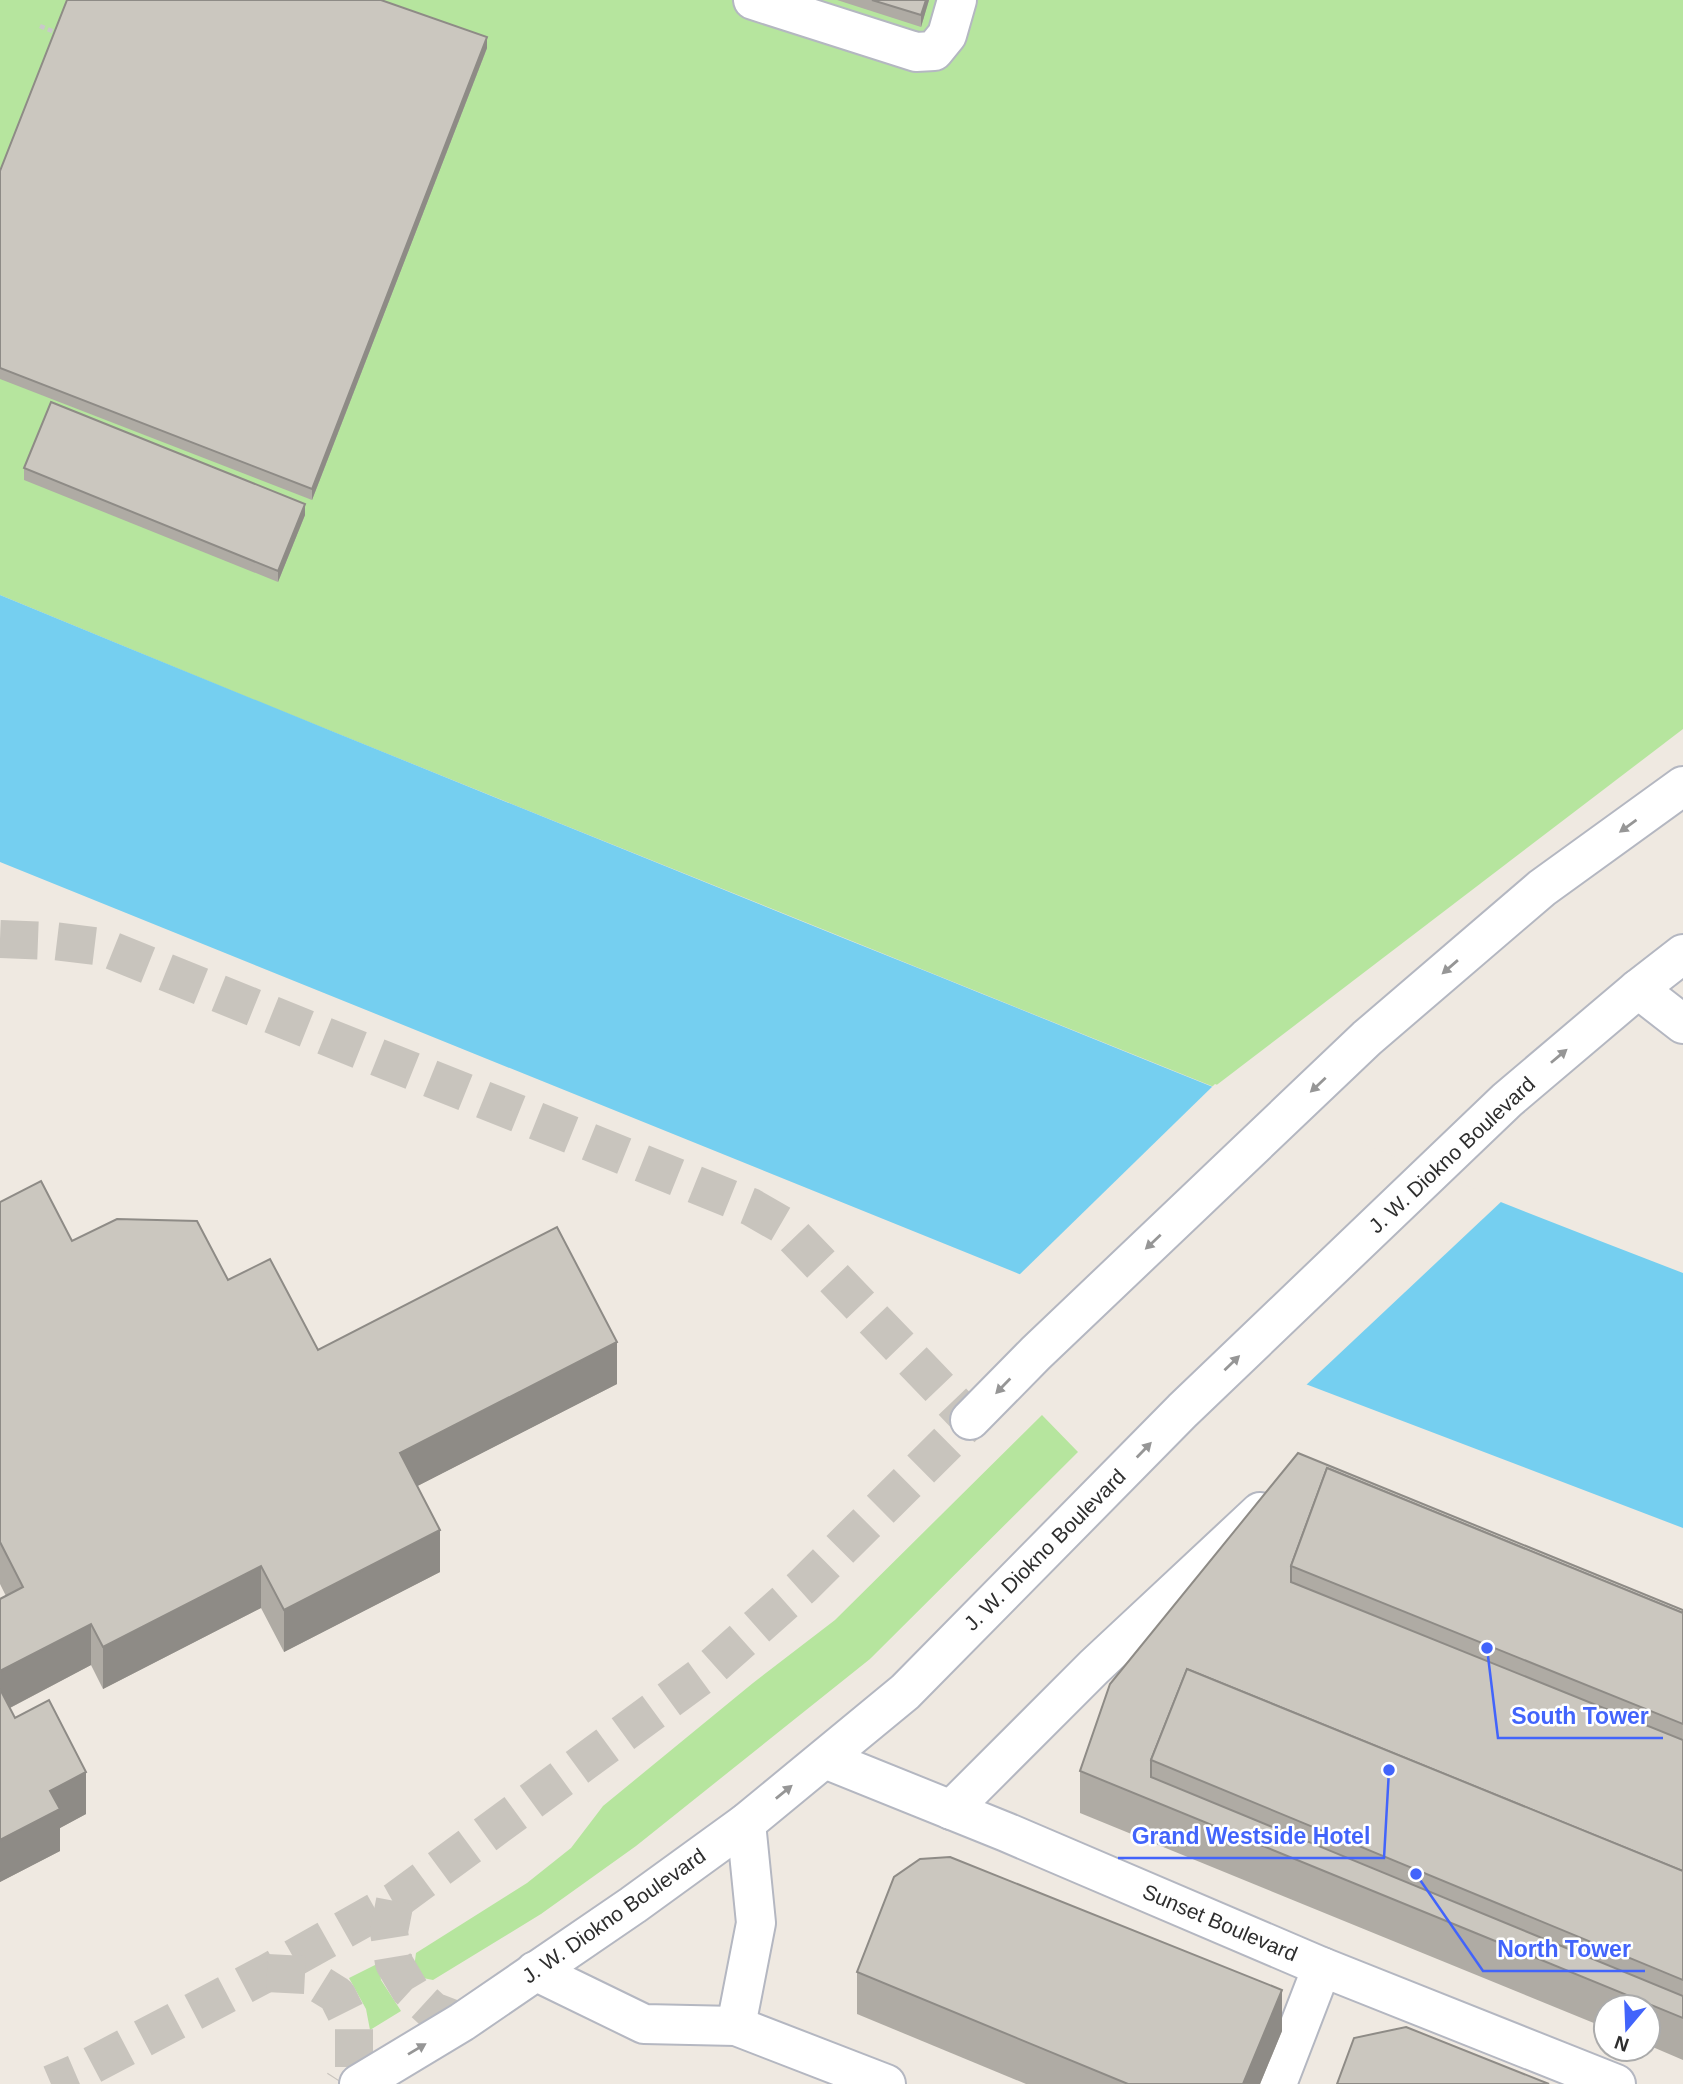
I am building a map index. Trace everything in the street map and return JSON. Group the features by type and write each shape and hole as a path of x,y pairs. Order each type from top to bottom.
{"street":[{"path":"753,0 916,52 934,51 947,35 957,0"},
{"path":"970,1420 1036,1353 1367,1038 1542,888 1683,786"},
{"name":"J. W. Diokno Boulevard","path":"359,2084 462,2022 746,1823 905,1692 1182,1410 1507,1100 1683,954"},
{"path":"1638,989 1683,1024"},
{"path":"951,1810 1094,1667 1283,1490"},
{"name":"Sunset Boulevard","path":"825,1759 1322,1967 1616,2084"},
{"path":"736,2026 756,1923 746,1823"},
{"path":"1277,2084 1322,1967"},
{"path":"535,1971 644,2024 736,2026 886,2084"}],"path":[{"path":"40,26 58,33"}],"green space":[{"path":"0,0 1683,0 1683,729 1214,1087 0,595"},
{"path":"1042,1415 1078,1452 870,1659 636,1846 541,1914 433,1980 423,1978 414,1968 416,1953 527,1883 571,1848 603,1806 753,1683 835,1620"},
{"path":"379,1963 381,1980 401,2011 370,2030 366,2009 349,1978"}],"water":[{"path":"0,595 1217,1089 1683,1273 1683,1528 1054,1288 0,862"}],"pier":[{"path":"1215,1084 1503,1200 1304,1387 1017,1277"}],"building":[{"path":"67,0 381,0 487,37 312,489 0,368 0,171"},
{"path":"872,0 926,0 921,15"},
{"path":"51,402 305,504 278,571 24,468"},
{"path":"41,1181 72,1241 117,1219 197,1221 228,1280 270,1259 318,1350 557,1227 617,1342 400,1453 440,1530 284,1610 261,1566 103,1647 91,1624 0,1671 0,1599 23,1587 0,1542 0,1202"},
{"path":"1298,1453 1683,1610 1683,1613 1327,1468 1291,1566 1291,1582 1683,1740 1683,1871 1187,1669 1151,1760 1151,1777 1683,1996 1683,2018 1662,2009 1662,1993 1622,1993 1080,1771 1110,1684"},
{"path":"1327,1468 1683,1613 1683,1724 1291,1566"},
{"path":"1187,1669 1683,1871 1683,1980 1151,1760"},
{"path":"0,1689 15,1718 49,1700 86,1772 50,1791 60,1809 0,1840"},
{"path":"950,1857 1282,1990 1243,2084 1128,2084 857,1972 894,1877 920,1859"},
{"path":"1406,2027 1549,2084 1337,2084 1354,2038"}],"tunnel":[{"path":"0,939 53,941 103,947 751,1207 784,1226 970,1420 803,1586 704,1674 395,1901 267,1973 79,2072 51,2084"},
{"path":"395,1901 389,1932 394,1963 410,1990 433,2011 462,2022"},
{"path":"267,1973 305,1975 337,1995 354,2029 354,2067 343,2084"}],"place":[{"name":"South Tower","path":"1487,1648"},
{"name":"Grand Westside Hotel","path":"1389,1770"},
{"name":"North Tower","path":"1416,1874"}]}
